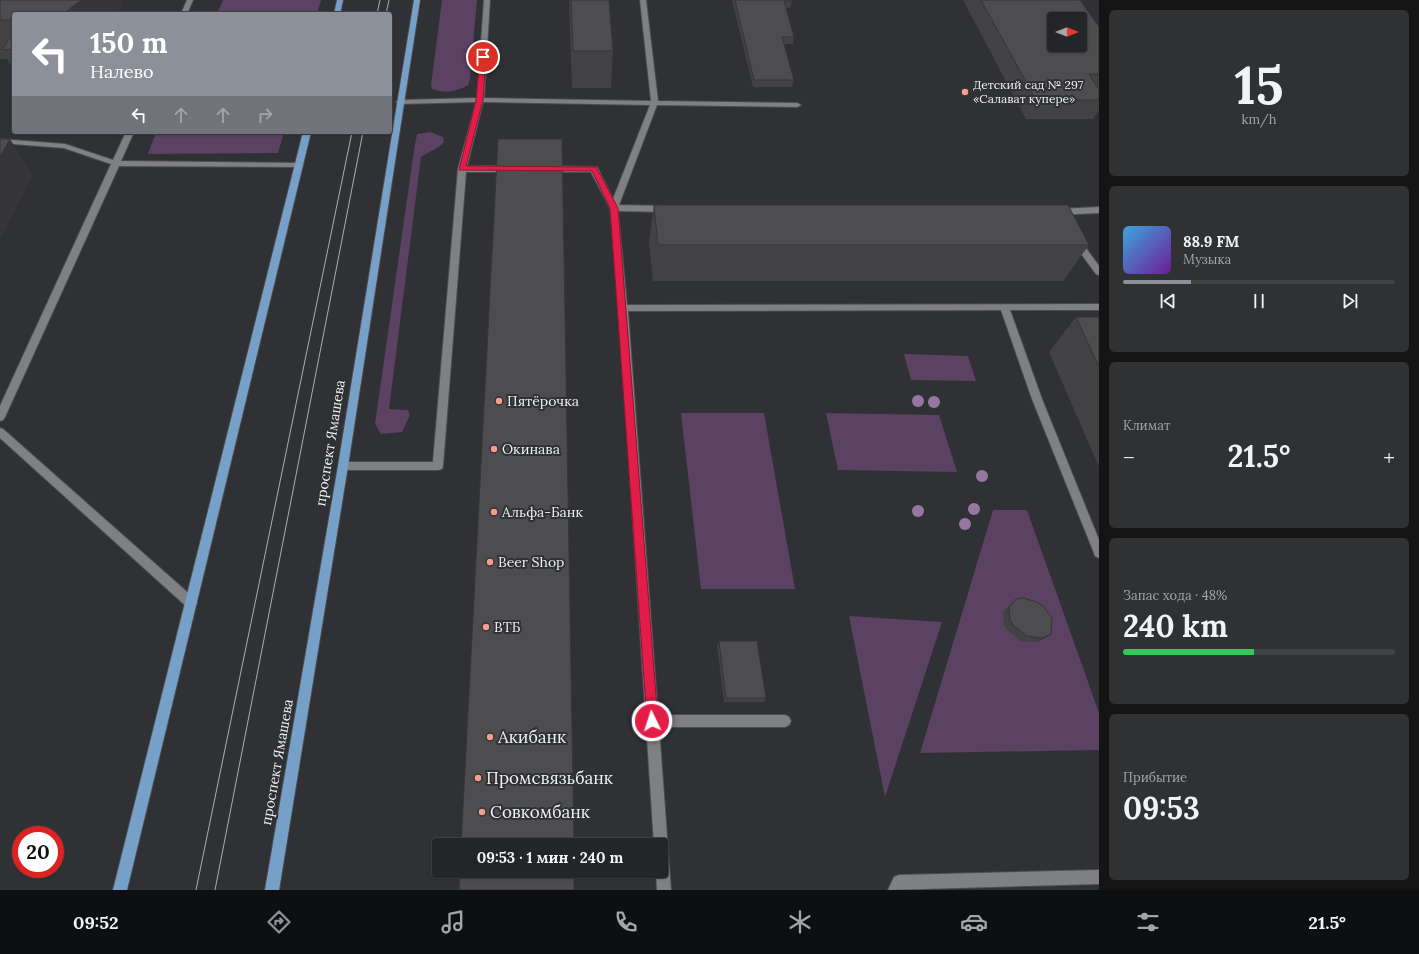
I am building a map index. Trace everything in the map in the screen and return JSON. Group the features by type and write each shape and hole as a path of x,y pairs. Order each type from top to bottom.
{"main road":[{"path":"337,12 340,0"},
{"name":"проспект Ямашева","path":"272,890 343,466 417,0"},
{"path":"120,890 306,134"}],"lane":[{"path":"185,12 190,0"},
{"path":"343,466 438,466 462,169 480,100 487,0"},
{"path":"614,208 655,102 643,0"},
{"path":"400,102 480,100 797,105"},
{"path":"0,417 129,134"},
{"path":"0,141 66,146 115,163 298,166"},
{"path":"462,169 516,169"},
{"path":"540,169 594,169 614,208 623,308 664,890"},
{"path":"614,208 677,209"},
{"path":"1054,214 1099,210"},
{"path":"1073,236 1099,272"},
{"path":"1004,307 1037,399 1099,553"},
{"path":"623,308 1099,307"},
{"path":"0,432 192,603"},
{"path":"652,721 785,721"},
{"path":"895,890 899,882 1099,877"}],"shaded area":[{"path":"223,0 321,0 318,12 218,12"},
{"path":"442,0 477,0 470,78 468,85 450,92 432,89 431,85"},
{"path":"430,132 443,137 444,142 421,157 389,409 408,410 410,415 402,432 381,434 375,424 414,150 417,134"},
{"path":"155,134 283,134 278,153 148,154"},
{"path":"904,354 968,356 976,381 911,380"},
{"path":"681,413 764,413 795,589 701,589"},
{"path":"826,413 939,415 957,472 838,470"},
{"path":"993,510 1027,510 1099,713 1099,750 920,753"},
{"path":"849,616 942,622 885,797"}],"building":[{"path":"0,0 81,0 67,12 12,12 12,20 0,20"},
{"path":"571,0 609,0 613,51 573,51"},
{"path":"735,0 792,1 784,1 794,37 782,37 794,80 754,80"},
{"path":"981,0 1080,0 1099,27 1099,74 1089,74 1099,90 1099,100 1036,100"},
{"path":"12,35 12,49 2,50"},
{"path":"0,139 10,139 0,157"},
{"path":"498,139 562,139 574,838 461,838"},
{"path":"654,205 1068,205 1089,245 658,245"},
{"path":"1076,317 1099,317 1099,367"},
{"path":"1023,598 1037,602 1043,606 1052,618 1051,634 1042,638 1027,636 1014,626 1010,620 1009,607 1016,599"},
{"path":"719,641 757,641 766,698 726,698"},
{"path":"460,878 574,878 574,890 459,890"}],"tram line":[{"path":"377,12 380,0"},
{"path":"386,12 389,0"},
{"path":"196,890 352,134"},
{"path":"215,890 363,134"}],"place":[{"name":"Детский сад № 297 «Салават купере»","path":"965,92"},
{"name":"Пятёрочка","path":"499,401"},
{"name":"Окинава","path":"494,449"},
{"name":"Альфа-Банк","path":"494,512"},
{"name":"Beer Shop","path":"490,562"},
{"name":"ВТБ","path":"486,627"},
{"name":"Акибанк","path":"490,737"},
{"name":"Промсвязьбанк","path":"478,778"},
{"name":"Совкомбанк","path":"482,812"}],"route":[{"path":"483,57 480,100 462,169 594,169 614,208 623,308 652,721"}]}
